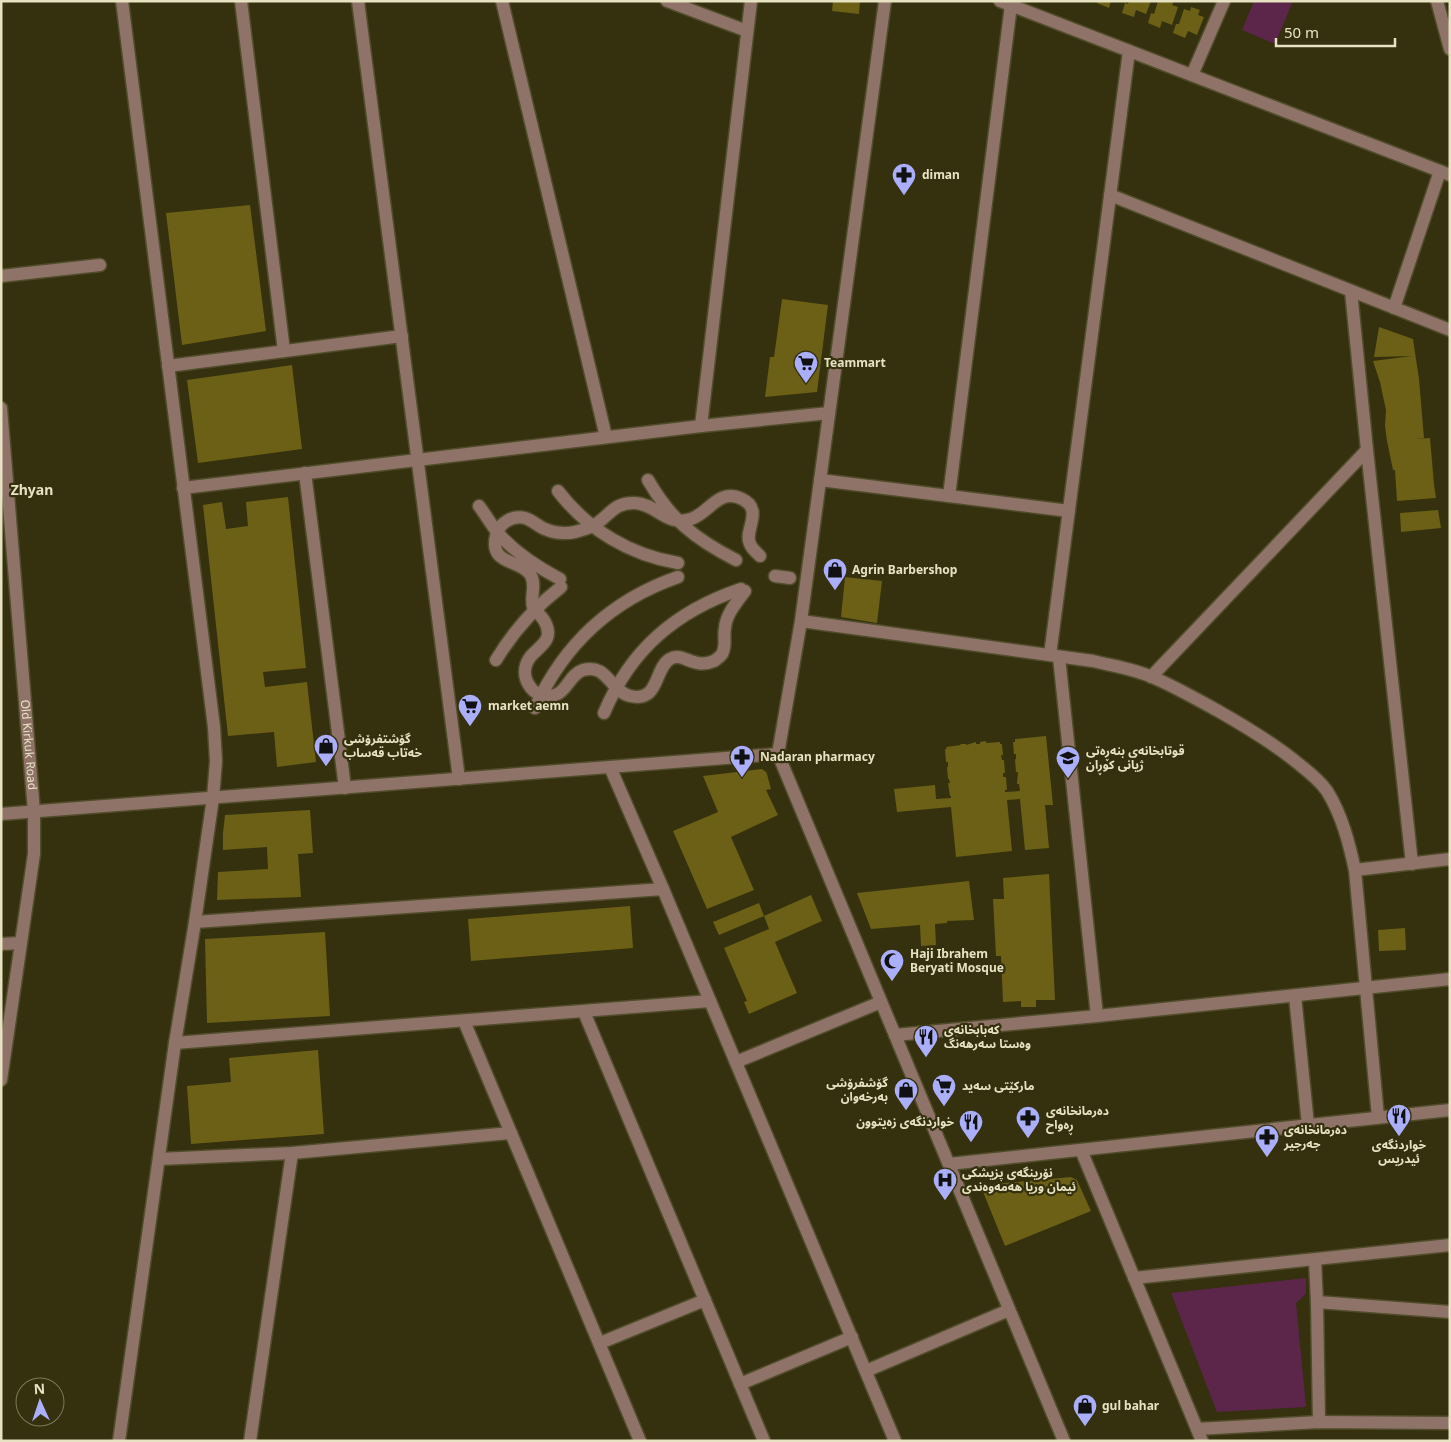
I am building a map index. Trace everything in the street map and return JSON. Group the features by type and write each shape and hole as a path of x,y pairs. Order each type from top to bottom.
{"street":[{"path":"119,1441 175,1043 213,798 216,744 122,1"},
{"path":"241,1 284,351"},
{"path":"358,1 459,779"},
{"path":"502,1 606,437"},
{"path":"667,1 747,30"},
{"path":"701,426 751,1"},
{"path":"885,1 801,621 778,754 1064,1441"},
{"path":"1192,75 1224,1"},
{"path":"1438,1 1450,49"},
{"path":"949,496 1006,3 1445,173 1394,308"},
{"path":"1096,1016 1054,656 1069,511 1129,51"},
{"path":"1110,195 1450,330"},
{"path":"1,276 100,265"},
{"path":"1351,291 1412,864"},
{"path":"168,366 402,336"},
{"name":"Old Kirkuk Road","path":"1,408 34,812 34,854 1,1080"},
{"path":"183,488 606,437 829,413"},
{"path":"1151,677 1367,450"},
{"path":"305,473 345,788"},
{"path":"648,480 656,494 678,520 710,547 736,560"},
{"path":"820,480 1069,511"},
{"path":"558,491 576,512 592,526 625,547 656,559 678,563"},
{"path":"604,713 616,688 625,673 652,640 690,611 711,600 743,590 728,617 724,630 725,647 722,654 716,660 701,664 680,657 669,659 661,669 655,686 645,695 636,697 628,696 616,688 605,674 590,670 582,670 571,679 568,686 556,694 547,696 532,690 526,681 526,665 531,657 546,643 548,634 545,622 532,604 534,594 533,580 524,568 504,560 499,555 495,537 503,523 509,519 524,518 546,529 571,533 592,526 613,509 630,503 652,507 667,518 689,520 704,512 718,498 730,495 745,500 751,510 753,516 748,539 754,551 760,556"},
{"path":"480,506 497,532 526,558 560,583 517,629 496,660"},
{"path":"775,576 790,578"},
{"path":"535,708 541,694 562,661 602,618 642,592 678,578"},
{"path":"801,621 1094,661 1151,677 1197,699 1256,732 1290,756 1326,791 1348,837 1355,870 1378,1117"},
{"path":"1,814 778,754"},
{"path":"610,767 895,1441"},
{"path":"1355,870 1450,859"},
{"path":"195,922 663,889"},
{"path":"1,944 21,943"},
{"path":"894,1035 1450,979"},
{"path":"1295,996 1308,1125"},
{"path":"175,1043 710,1001"},
{"path":"736,1062 881,1002"},
{"path":"584,1012 764,1441"},
{"path":"464,1021 640,1441"},
{"path":"949,1164 1450,1110"},
{"path":"159,1159 292,1153 511,1133"},
{"path":"1080,1150 1200,1435 1319,1422 1450,1423"},
{"path":"250,1441 292,1153"},
{"path":"1134,1278 1450,1244"},
{"path":"1315,1260 1319,1422"},
{"path":"600,1343 705,1300"},
{"path":"1317,1302 1450,1312"},
{"path":"866,1371 1009,1310"},
{"path":"740,1384 852,1337"}],"shaded area":[{"path":"1254,1 1293,1 1275,44 1242,30"},
{"path":"1306,1278 1306,1294 1296,1303 1306,1407 1217,1412 1171,1293"}],"building":[{"path":"833,1 860,1 859,14 832,11"},
{"path":"1097,1 1111,1 1109,8 1097,3"},
{"path":"1129,1 1151,1 1146,14 1136,10 1134,17 1122,13 1125,3 1128,4"},
{"path":"1158,1 1174,1 1172,5 1178,7 1172,25 1162,21 1160,28 1148,23 1151,13 1154,14"},
{"path":"1191,7 1200,10 1198,15 1204,17 1197,35 1188,31 1185,38 1173,33 1176,24 1179,24 1184,9 1190,11"},
{"path":"250,205 266,331 182,345 166,213"},
{"path":"782,299 828,305 817,392 765,397 770,357 774,357"},
{"path":"1379,327 1413,339 1419,379 1424,438 1414,439 1430,438 1436,498 1397,501 1395,470 1393,470 1385,426 1386,410 1373,361 1412,356 1374,357"},
{"path":"292,365 302,449 198,463 187,380"},
{"path":"288,497 306,668 263,672 265,687 307,682 316,762 277,767 274,732 228,736 203,505 222,502 226,529 248,526 246,502"},
{"path":"1438,510 1441,528 1401,532 1400,513"},
{"path":"845,577 882,581 877,623 841,617"},
{"path":"1046,736 1053,805 1045,805 1049,848 1025,850 1020,799 1007,800 1012,851 956,857 951,807 897,812 894,789 935,785 936,799 951,798 945,749 947,749 946,747 960,744 966,745 976,742 976,744 980,744 980,742 986,741 986,743 1000,742 1002,744 1002,760 1004,760 1005,773 1003,773 1003,777 1006,777 1007,790 1005,792 1020,791 1019,784 1017,784 1018,772 1016,772 1016,754 1014,754 1013,742 1015,742 1015,739"},
{"path":"762,769 767,774 771,789 766,790 778,815 731,837 754,890 707,909 673,831 718,812 703,776"},
{"path":"310,810 313,853 298,854 301,897 217,900 218,872 268,869 267,847 223,850 225,815"},
{"path":"1049,874 1055,1000 1036,1000 1036,1007 1021,1007 1021,1001 1003,1002 1001,956 996,956 993,899 1004,899 1003,878"},
{"path":"969,881 974,920 947,921 947,923 935,924 936,945 921,946 920,925 871,929 857,893"},
{"path":"811,895 822,921 775,942 797,993 749,1014 744,1002 747,1001 724,948 769,929 764,916"},
{"path":"759,903 764,916 719,935 713,922"},
{"path":"630,906 633,948 471,961 468,919"},
{"path":"1405,928 1406,950 1379,951 1378,930"},
{"path":"325,932 330,1016 207,1023 205,939"},
{"path":"318,1050 324,1134 191,1144 187,1086 231,1082 229,1058"},
{"path":"1071,1177 1077,1180 1091,1211 1005,1246 981,1187 983,1185"}],"place":[{"name":"diman","path":"904,196"},
{"name":"Teammart","path":"806,384"},
{"name":"Agrin Barbershop","path":"835,591"},
{"name":"market aemn","path":"470,727"},
{"name":"گۆشتفرۆشی خەتاب قەساب","path":"326,767"},
{"name":"Nadaran pharmacy","path":"742,778"},
{"name":"قوتابخانەی بنەڕەتی ژیانی کوڕان","path":"1068,779"},
{"name":"Haji Ibrahem Beryati Mosque","path":"892,982"},
{"name":"کەبابخانەی وەستا سەرهەنگ","path":"926,1058"},
{"name":"مارکێتی سەید","path":"944,1107"},
{"name":"گۆشفرۆشی بەرخەوان","path":"906,1111"},
{"name":"خواردنگەی ئیدریس","path":"1399,1137"},
{"name":"دەرمانخانەی ڕەواح","path":"1028,1139"},
{"name":"خواردنگەی زەیتوون","path":"971,1143"},
{"name":"دەرمانخانەی جەرجیر","path":"1267,1158"},
{"name":"نۆرینگەی پزیشکی ئیمان وریا هەمەوەندی","path":"945,1201"},
{"name":"gul bahar","path":"1085,1427"}],"district":[{"name":"Zhyan","path":"32,490"}]}
